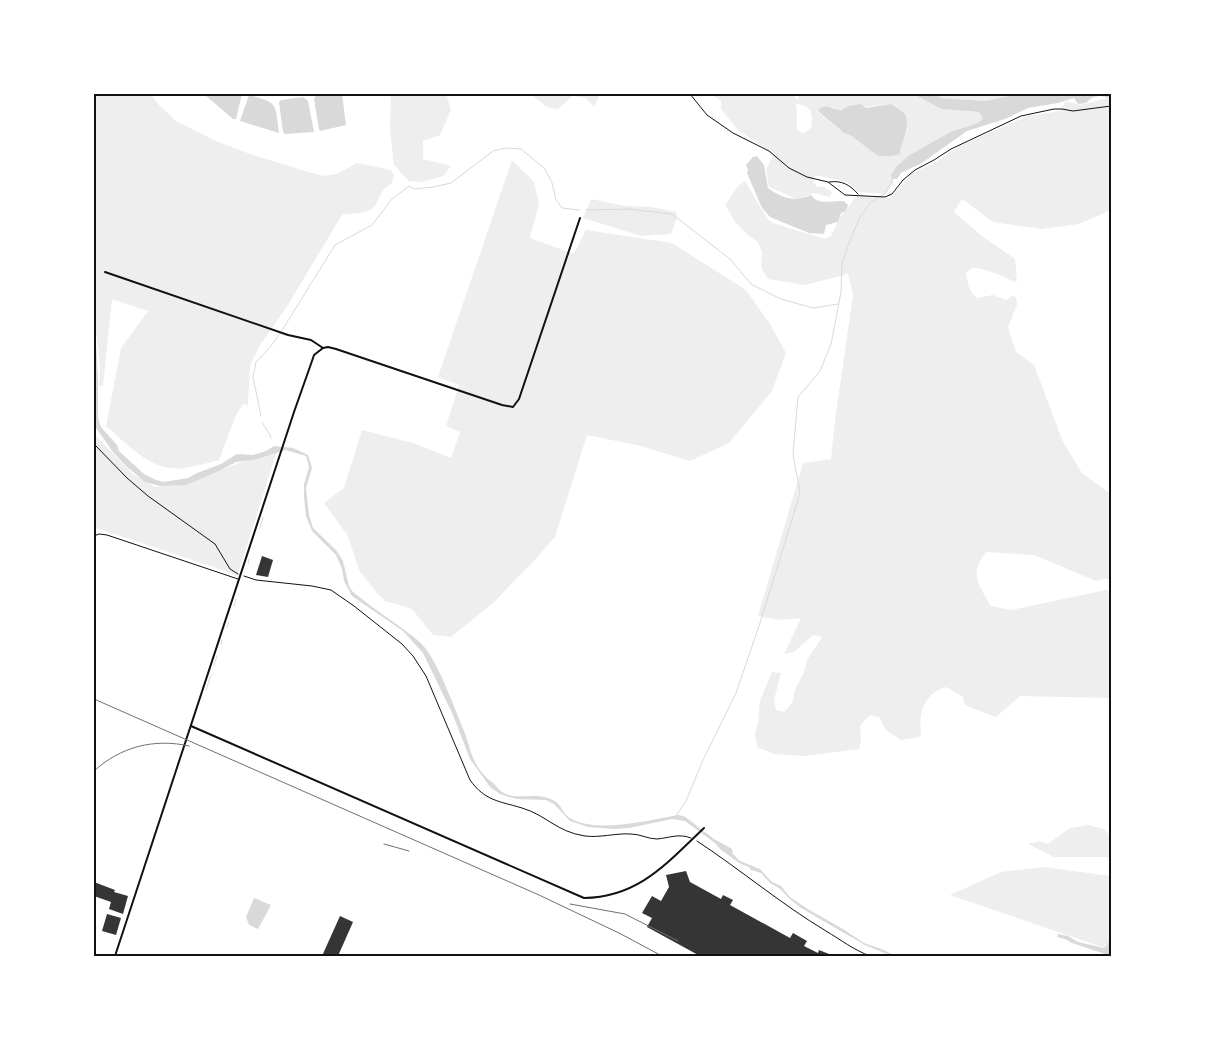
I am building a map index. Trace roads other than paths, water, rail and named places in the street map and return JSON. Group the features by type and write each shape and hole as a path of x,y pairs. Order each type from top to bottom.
{"street":[{"path":"115,956 278,456 314,355 323,348 336,349 502,405 513,407 520,399 580,218"},
{"path":"105,272 288,335 311,340 323,348"},
{"path":"191,726 584,898 608,896 647,879 704,828"}],"lane":[{"path":"94,536 99,534 107,535 238,579"}],"waterway":[{"path":"261,416 253,377 256,362 281,332 335,245 372,225 392,199 409,186 414,189 451,183 493,151 505,148 521,149 545,169 552,183 556,200 562,208 579,210"},
{"path":"676,816 686,801 703,760 736,693 791,523 800,493 793,454 798,397 820,371 831,344 841,292 842,263 860,217 871,202 885,194 893,178"},
{"path":"586,210 628,209 672,214 730,259 751,284 781,299 813,308 838,304"},
{"path":"262,422 271,438"},
{"path":"260,528 263,517"},
{"path":"248,564 249,559"},
{"path":"234,606 236,599"},
{"path":"227,627 229,622"},
{"path":"221,644 222,640"},
{"path":"214,665 217,656"},
{"path":"206,690 211,675"}],"railway":[{"path":"94,699 539,895 619,933 662,956"},
{"path":"94,771 115,756 138,746 163,743 189,746"},
{"path":"384,844 409,851"},
{"path":"570,904 625,914 678,941"}]}
